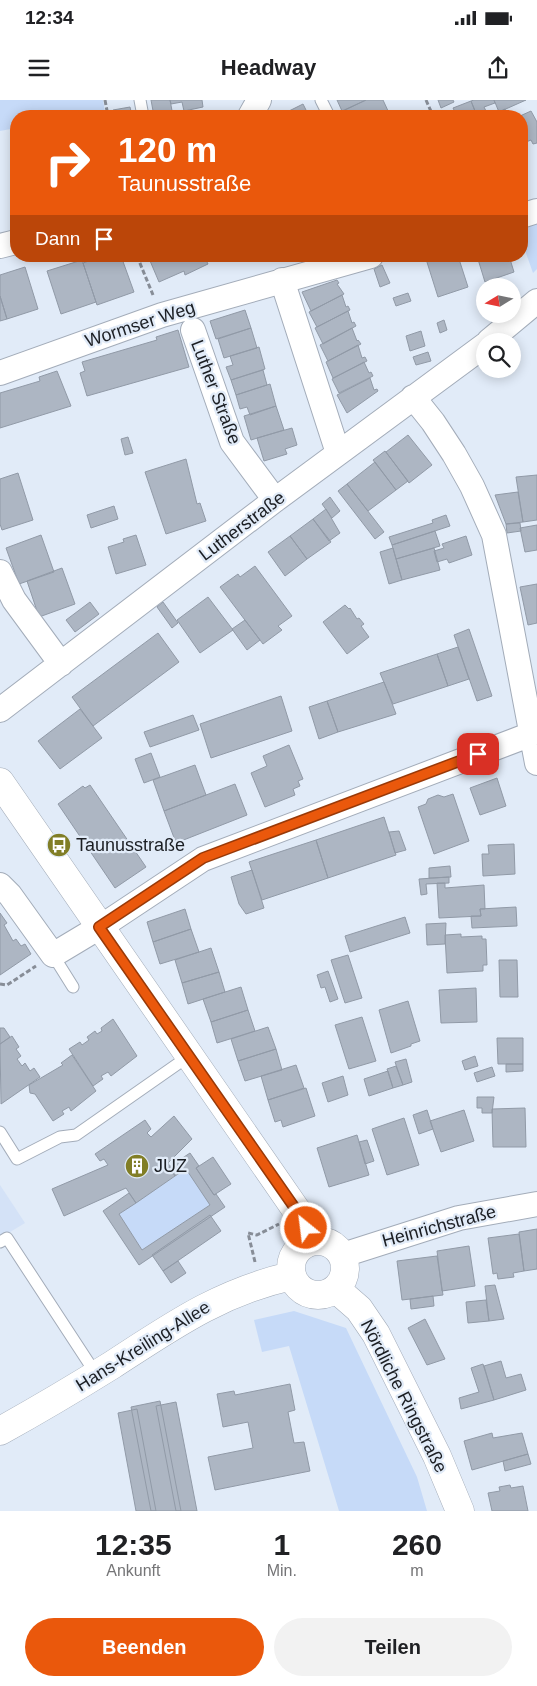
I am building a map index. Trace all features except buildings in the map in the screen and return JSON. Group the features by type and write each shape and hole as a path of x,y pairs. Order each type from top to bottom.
{"street":[{"name":"Wormser Weg","path":"0,373 162,315 349,262"},
{"path":"282,280 338,453"},
{"path":"499,333 537,301"},
{"name":"Luther Straße","path":"193,330 232,442 243,459 276,500"},
{"name":"Lutherstraße","path":"0,710 412,397 476,351"},
{"path":"412,397 433,422 454,454 480,501 494,535 535,733 537,763"},
{"path":"0,572 14,600 61,664"},
{"path":"0,885 10,895 53,955 203,858 535,733"},
{"path":"0,782 299,1214 312,1241"},
{"name":"Heinrichstraße","path":"343,1255 459,1218 537,1204"},
{"path":"312,1241 325,1241 334,1245 343,1255 346,1269 343,1282 336,1290 322,1296 314,1296 303,1291 291,1276 291,1264 294,1254 303,1245 312,1241"},
{"name":"Hans-Kreiling-Allee","path":"0,1431 205,1306 260,1283 291,1276"},
{"name":"Nördliche Ringstraße","path":"336,1290 359,1309 376,1334 426,1433 460,1511"}],"lane":[{"path":"53,955 73,987"},
{"path":"0,1132 18,1159 60,1137 76,1135 189,1056"},
{"path":"0,1242 7,1238 96,1374"}],"path":[{"path":"140,262 162,315"},
{"path":"0,984 7,986 53,955"},
{"path":"260,1283 248,1233 257,1235 299,1214"}],"shaded area":[{"path":"0,100 103,100 105,110 10,110 10,129 0,131"},
{"path":"537,218 537,269 533,273 528,259 528,222"},
{"path":"186,1169 210,1205 142,1250 119,1214"},
{"path":"0,1185 25,1223 0,1238"},
{"path":"294,1311 346,1328 417,1477 427,1511 339,1511 289,1346 262,1352 254,1320"}],"place":[{"name":"Taunusstraße","path":"59,845"},
{"name":"JUZ","path":"137,1166"}],"route":[{"path":"306,1228 299,1214 99,927 203,858 478,754"}]}
